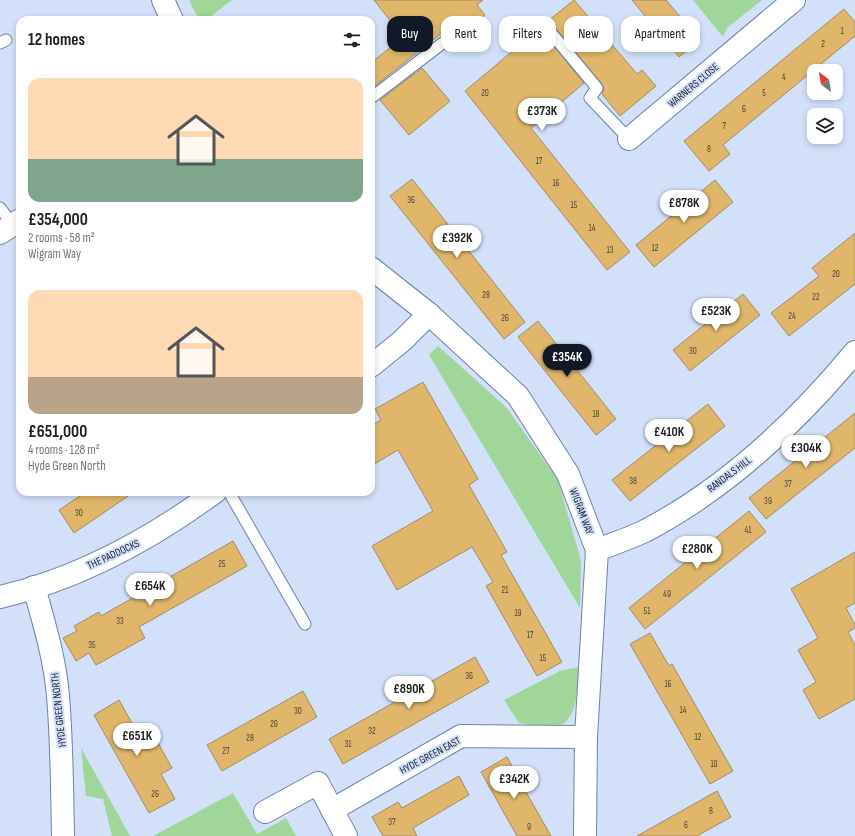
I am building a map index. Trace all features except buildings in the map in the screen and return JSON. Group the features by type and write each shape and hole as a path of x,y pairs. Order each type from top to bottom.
{"street":[{"path":"164,0 170,16"},
{"name":"WARNERS CLOSE","path":"629,139 794,0"},
{"name":"WIGRAM WAY","path":"375,271 430,314 518,396 568,474 597,550 586,737 585,836"},
{"path":"375,363 402,341 430,314"},
{"name":"RANDALS HILL","path":"597,550 645,531 687,505 725,478 764,447 804,410 855,352"},
{"name":"THE PADDOCKS","path":"0,596 34,586 102,561 143,540 185,514 210,496"},
{"name":"HYDE GREEN NORTH","path":"34,586 49,642 58,695 62,755 63,836"},
{"name":"HYDE GREEN EAST","path":"332,810 461,736 586,737"},
{"path":"265,812 318,782 346,836"}],"lane":[{"path":"556,39 597,88 590,98 629,139"},
{"path":"375,95 441,44"},
{"path":"231,496 305,624"}],"green space":[{"path":"189,0 232,0 211,16 197,16"},
{"path":"693,0 762,0 727,28 723,37"},
{"path":"438,346 507,408 558,480 581,561 580,608 429,355"},
{"path":"579,667 575,704 572,713 567,720 560,725 550,727 519,723 504,700 560,671"},
{"path":"81,748 130,836 112,836 103,799 86,796"},
{"path":"233,793 257,834 286,818 296,836 153,836"}]}
